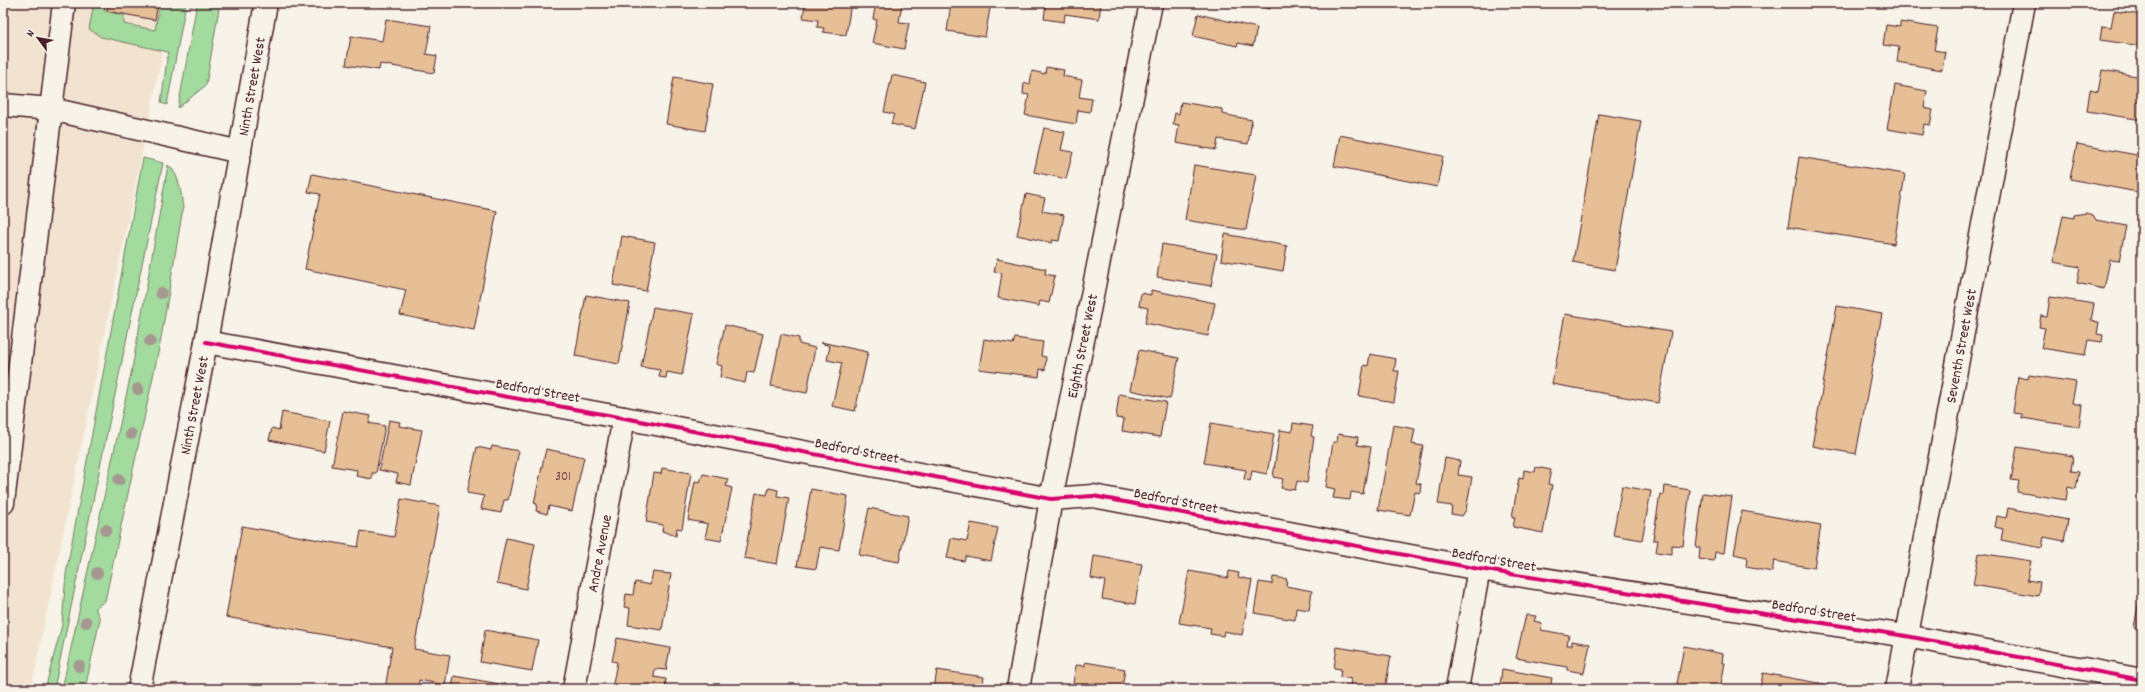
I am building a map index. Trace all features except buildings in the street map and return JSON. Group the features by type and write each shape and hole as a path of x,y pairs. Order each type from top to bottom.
{"street":[{"path":"3,503 64,3"},
{"name":"Ninth Street West","path":"139,689 206,342 266,3"},
{"name":"Eighth Street West","path":"1018,689 1051,499 1151,3"},
{"name":"Seventh Street West","path":"1897,689 2024,3"},
{"path":"3,105 51,109 240,152"},
{"name":"Bedford Street","path":"206,342 624,418 1051,499 1092,496 1479,569 1906,636 2142,680"},
{"name":"Andre Avenue","path":"574,689 624,418"},
{"path":"1457,689 1479,569"}],"path":[{"path":"182,3 193,5"}],"shaded area":[{"path":"3,3 173,3 31,689 3,689"}],"green space":[{"path":"94,3 105,3 104,11 124,15 124,24 155,30 160,3 186,3 167,105 161,103 168,52 101,37 89,29"},
{"path":"197,3 220,3 206,85 178,108"},
{"path":"143,158 163,163 54,689 45,689 62,625 66,574"},
{"path":"168,165 172,169 177,179 181,191 183,208 160,344 105,601 95,608 100,619 85,689 62,689 132,369"}],"cycle path":[{"path":"206,342 624,418 1051,499 1093,496 1479,569 1906,636 2142,680"}]}
